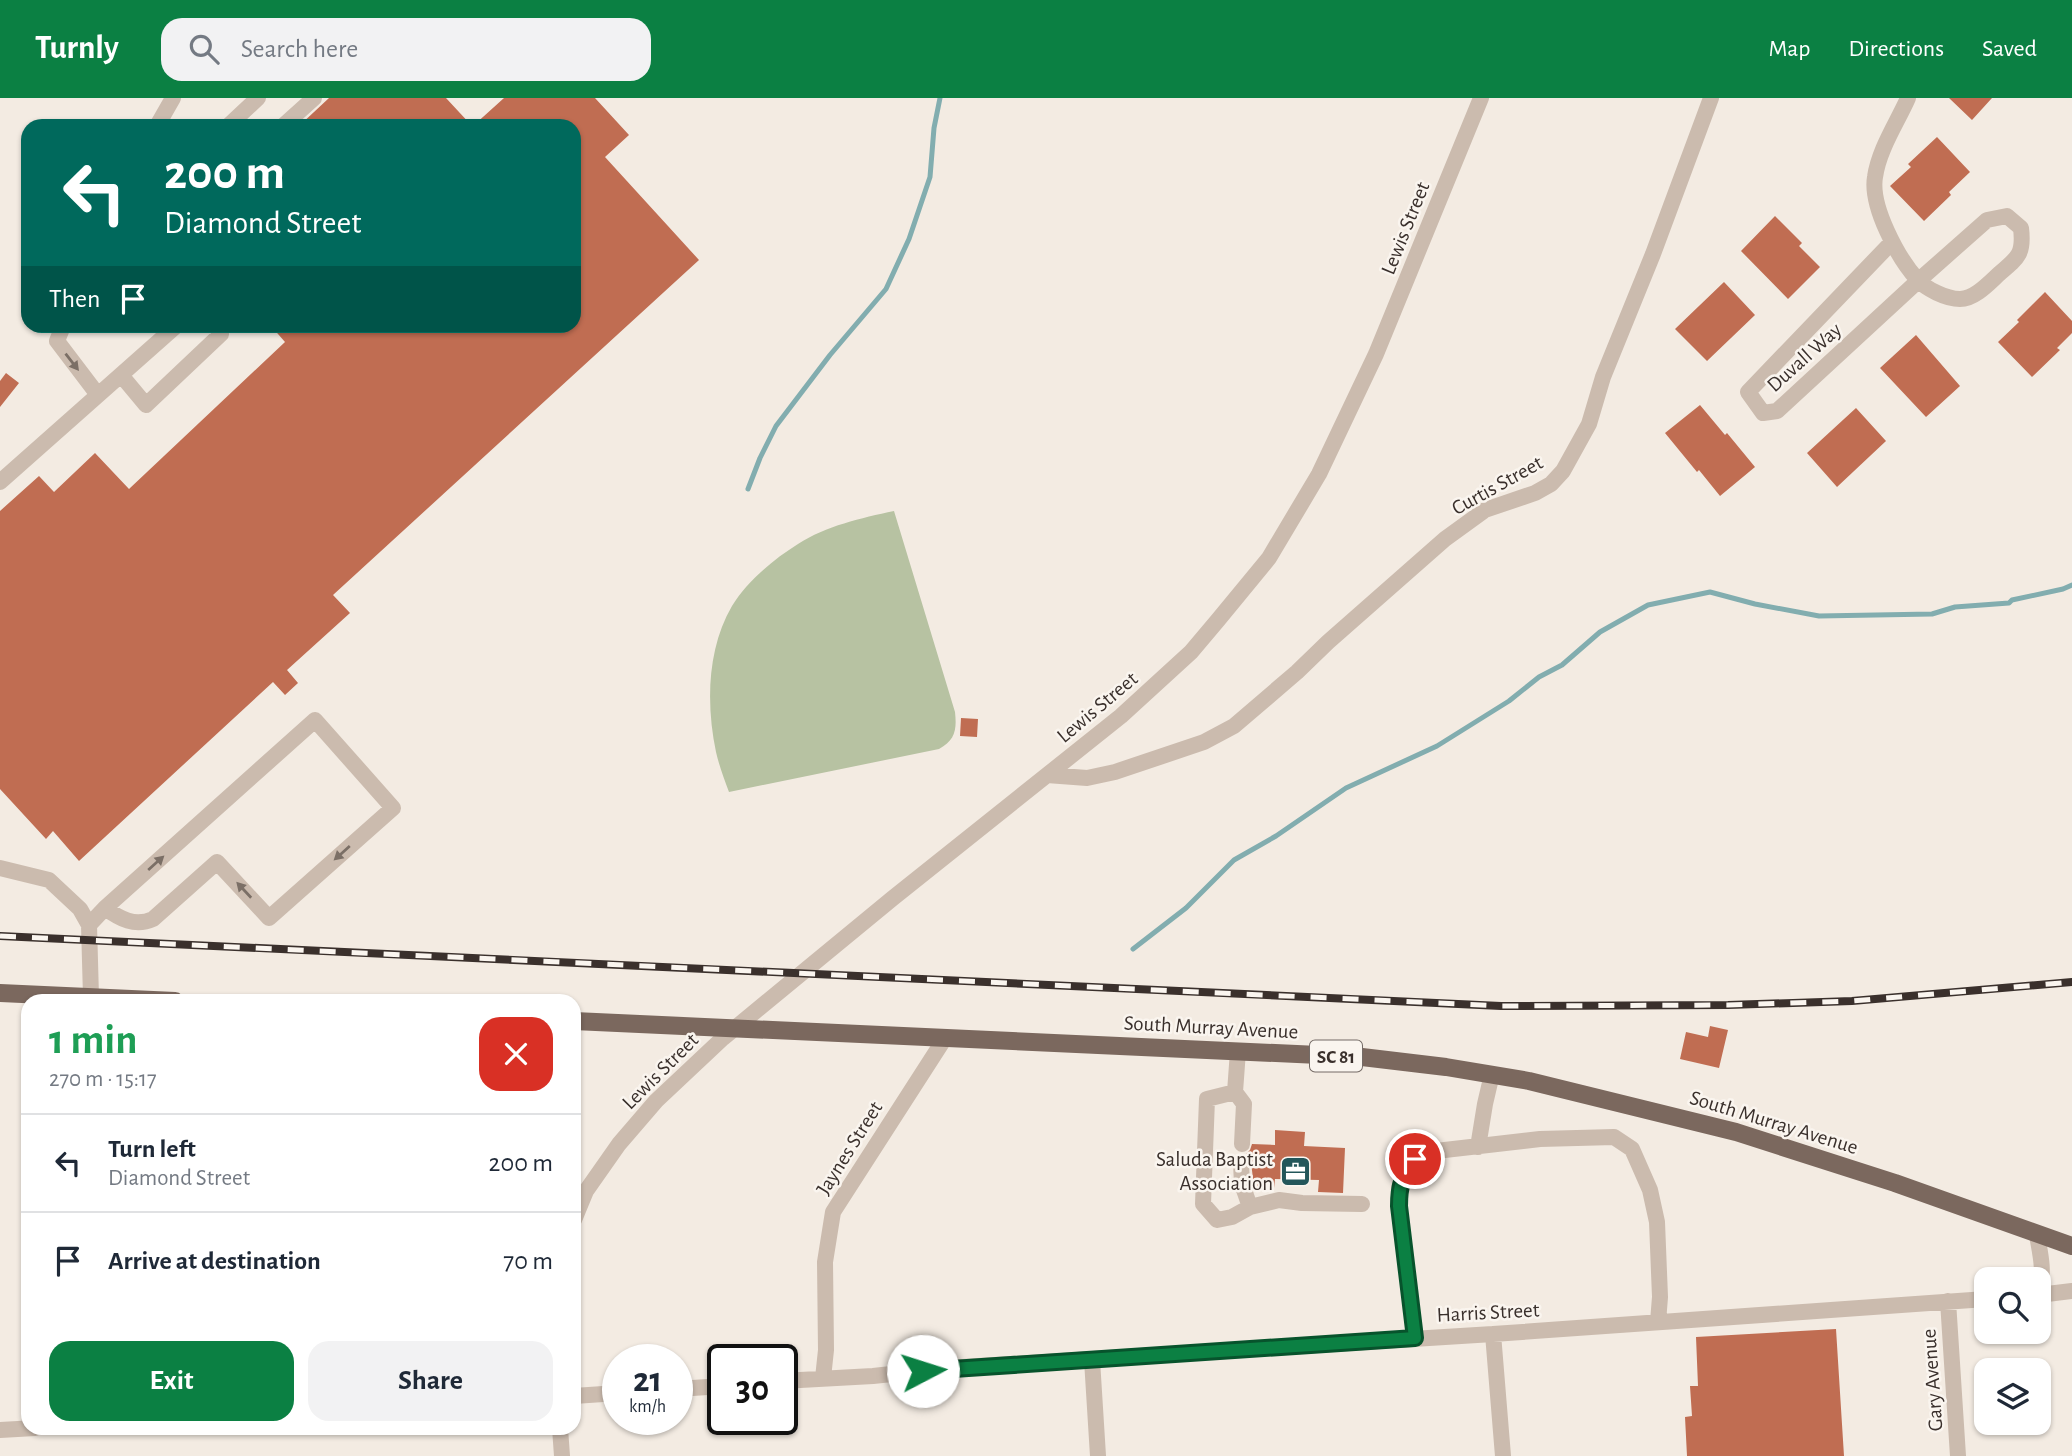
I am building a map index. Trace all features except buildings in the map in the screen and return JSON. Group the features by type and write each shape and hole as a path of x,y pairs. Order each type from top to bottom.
{"main road":[{"path":"0,993 22,994"},
{"name":"South Murray Avenue","path":"581,1021 1362,1057 1446,1067 1594,1096 1736,1132 1895,1183 2072,1246"}],"street":[{"path":"162,119 173,98"},
{"path":"236,119 258,98"},
{"path":"291,119 314,98"},
{"name":"Lewis Street","path":"581,1203 586,1191 628,1133 656,1101 735,1028 1121,716 1191,652 1269,558 1319,474 1376,354 1481,98"},
{"name":"Curtis Street","path":"1047,775 1087,778 1115,772 1204,742 1234,726 1445,539 1485,510 1535,493 1551,484 1563,471 1589,424 1603,377 1653,254 1711,98"},
{"name":"Duvall Way","path":"1892,242 1748,392 1763,413 1777,411 1918,281 1987,220 2007,216 2021,228 2023,245 2014,261 1979,290 1962,299 1943,296 1918,281 1892,242 1878,211 1874,179 1882,152 1909,98"},
{"path":"60,333 57,341 98,395"},
{"path":"0,482 168,333"},
{"path":"121,375 146,405 220,333"},
{"path":"89,925 105,908 315,720 393,807 269,918 217,862 153,919 144,923 121,920 105,908"},
{"path":"0,869 48,880 80,909 89,925 90,994"},
{"name":"Jaynes Street","path":"823,1378 826,1350 825,1262 833,1212 945,1038"},
{"path":"1237,1051 1235,1092 1244,1104 1242,1144"},
{"path":"1478,1147 1492,1074"},
{"path":"1235,1092 1207,1098 1203,1204 1217,1220 1279,1200 1362,1204"},
{"path":"1415,1338 1399,1206 1399,1188 1406,1170 1415,1159 1436,1151 1540,1139 1614,1138 1632,1149 1650,1190 1657,1222 1660,1271 1658,1322"},
{"path":"1241,1163 1242,1184 1251,1207"},
{"path":"2037,1234 2041,1267"},
{"path":"2051,1292 2072,1291"},
{"name":"Harris Street","path":"798,1380 1974,1300"},
{"name":"Gary Avenue","path":"1948,1301 1958,1456"},
{"path":"1493,1334 1503,1456"},
{"path":"1092,1360 1098,1456"},
{"path":"581,1396 602,1394"},
{"path":"0,1430 21,1429"},
{"path":"560,1435 562,1456"}],"green space":[{"path":"894,511 955,712 956,724 952,738 939,749 729,792 716,752 710,696 713,658 732,606 762,571 798,544 832,527"}],"waterway":[{"path":"748,489 776,426 830,355 886,289 909,239 930,177 934,128 940,98"},
{"path":"1133,949 1186,908 1234,860 1276,836 1346,788 1437,746 1509,701 1539,677 1562,665 1600,632 1648,605 1710,592 1819,616 1932,614 1955,607 2009,603 2072,585"}],"railway":[{"path":"0,936 1501,1006 1728,1005 1852,1001 2072,982"}],"place":[{"name":"Saluda Baptist Association","path":"1296,1171"}],"route":[{"path":"923,1371 1415,1338 1399,1206 1399,1188 1406,1170 1415,1159"}]}
